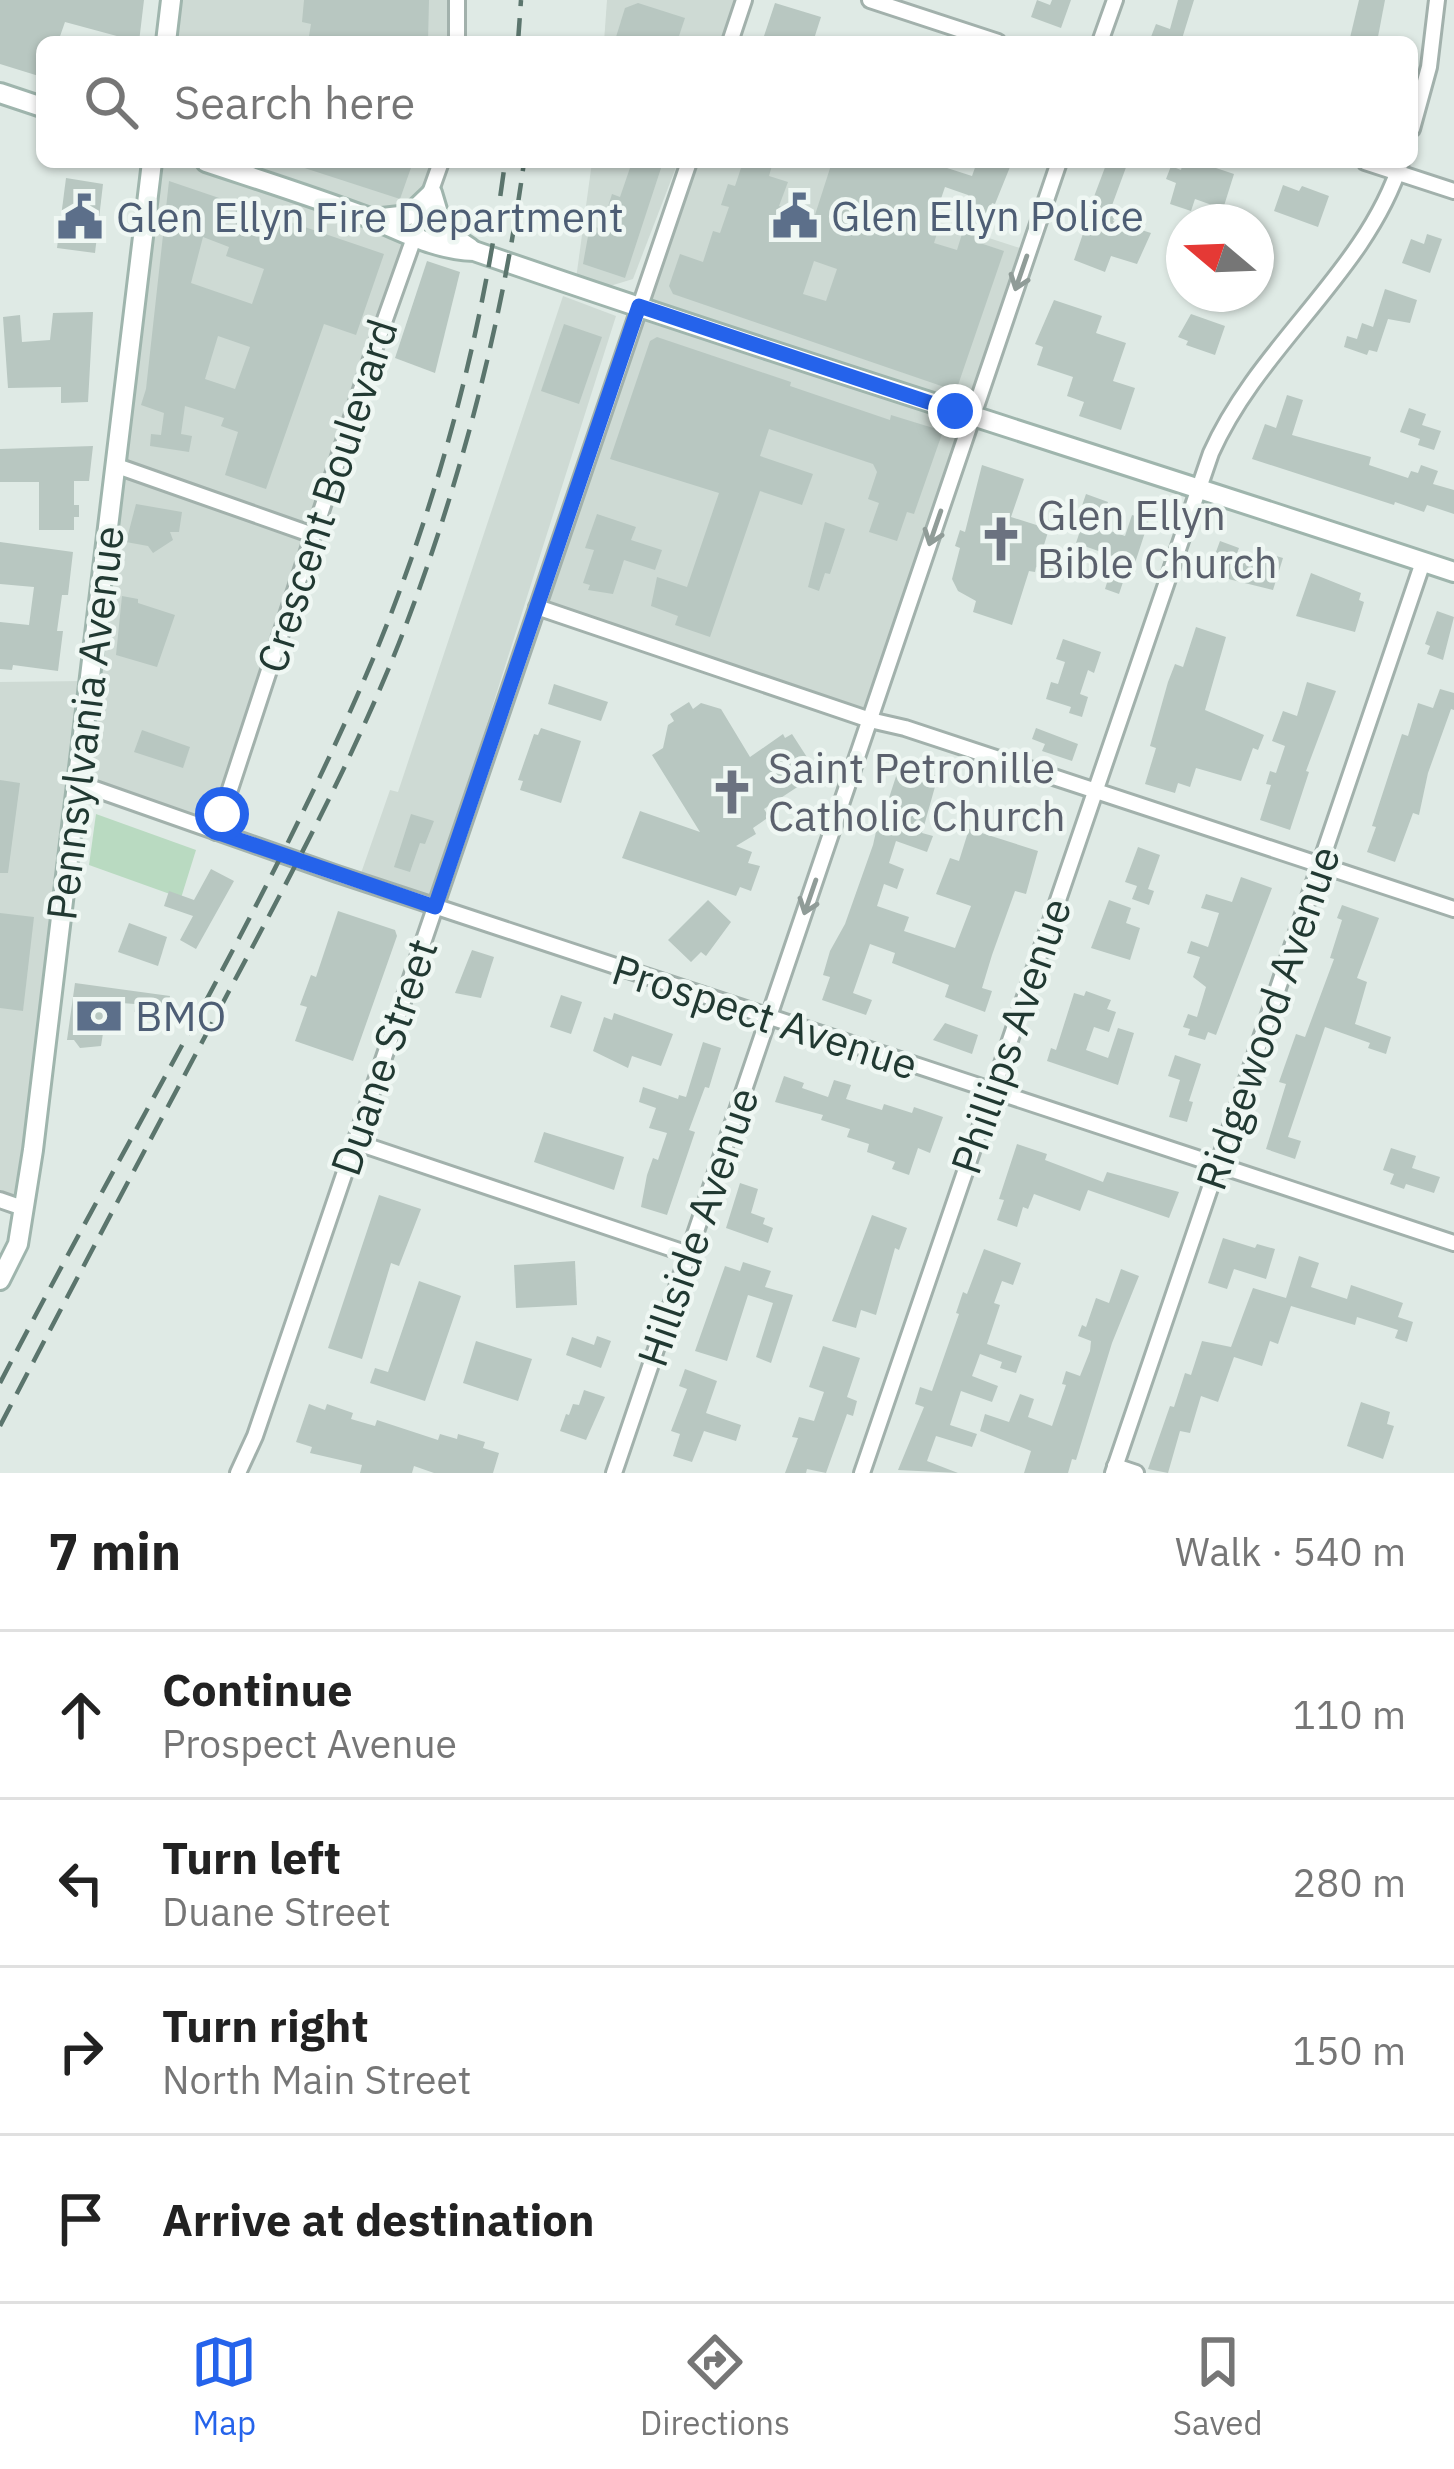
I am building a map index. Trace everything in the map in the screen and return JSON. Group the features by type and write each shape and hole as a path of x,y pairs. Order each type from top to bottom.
{"street":[{"path":"167,36 171,0"},
{"path":"457,0 457,36"},
{"path":"732,36 744,0"},
{"path":"870,0 980,36"},
{"path":"924,18 930,0"},
{"path":"1102,36 1114,0"},
{"path":"1418,106 1429,67 1436,0"},
{"path":"0,93 36,105"},
{"name":"Pennsylvania Avenue","path":"0,1280 18,1244 23,1208 151,168"},
{"path":"224,168 373,219 417,239 474,251 1454,572"},
{"name":"Crescent Boulevard","path":"216,832 439,168"},
{"name":"Duane Street","path":"238,1473 255,1436 687,168"},
{"name":"Hillside Avenue","path":"614,1473 1057,168"},
{"name":"Phillips Avenue","path":"862,1473 1222,427 1244,390 1347,261 1399,168"},
{"path":"1402,168 1454,191"},
{"path":"373,219 409,215 432,193 443,230 474,251"},
{"path":"117,466 313,535"},
{"name":"Ridgewood Avenue","path":"1114,1469 1423,562"},
{"path":"537,607 1454,909"},
{"name":"Prospect Avenue","path":"78,783 435,907 1454,1243"},
{"path":"356,1142 688,1254"},
{"path":"0,1200 23,1208"},
{"path":"1114,1469 1136,1473"}],"shaded area":[{"path":"175,0 454,0 453,36 172,36"},
{"path":"607,0 739,0 725,36 604,36"},
{"path":"155,168 211,168 411,233 311,529 121,463"},
{"path":"234,168 436,168 416,228"},
{"path":"591,168 676,168 633,279 610,286 576,279"},
{"path":"693,168 926,168 912,213 1023,249 970,411 647,301"},
{"path":"563,296 616,316 431,900 360,876 390,790 398,792"},
{"path":"643,310 966,419 867,715 542,605"},
{"path":"119,472 308,537 212,824 83,779"},
{"path":"85,681 20,1203 0,1196 0,682"}],"green space":[{"path":"96,814 196,850 181,898 89,865"}],"building":[{"path":"0,0 144,0 140,36 117,36 65,22 60,36 36,36 36,75 0,64"},
{"path":"304,0 429,0 428,36 309,36 311,24 302,22"},
{"path":"1037,0 1050,5 1052,0 1071,0 1061,28 1031,17"},
{"path":"1178,0 1194,0 1183,36 1151,36 1156,24 1170,29"},
{"path":"1359,0 1385,0 1378,36 1350,36"},
{"path":"638,3 685,18 679,36 616,36 625,8"},
{"path":"775,3 821,17 815,36 764,36"},
{"path":"304,168 411,168 400,199"},
{"path":"630,168 661,168 625,278 583,264 590,225 601,229 612,194 620,197"},
{"path":"741,168 771,168 769,176 788,182 779,206 814,218 830,168 947,168 972,176 975,168 1010,168 980,243 1004,251 956,391 673,294 669,286 680,254 703,262 713,231 720,233 729,207 721,205 728,184 735,186","holes":["945,187 968,195 957,250 934,243 939,227 932,225","814,261 837,269 826,301 803,294"]},
{"path":"1105,168 1126,168 1111,208 1117,210 1113,221 1151,233 1137,264 1111,256 1105,272 1074,260 1086,225 1080,223 1087,200 1092,202"},
{"path":"1170,168 1216,168 1234,174 1225,204 1195,199 1193,204 1170,204 1176,183 1166,179"},
{"name":"Glen Ellyn Fire Department","path":"66,178 103,184 95,253 57,248"},
{"path":"169,181 384,254 356,335 324,324 266,489 225,475 238,432 221,426 224,418 185,406 181,434 192,436 189,452 150,446 151,434 161,435 164,413 141,405","holes":["203,237 229,247 226,256 264,269 252,304 191,283","218,336 250,347 235,389 205,379"]},
{"path":"1283,185 1329,196 1318,227 1274,211"},
{"path":"1427,234 1442,239 1430,273 1402,263 1411,239 1424,244"},
{"path":"427,261 460,272 435,373 395,358"},
{"path":"1385,289 1417,300 1410,323 1388,319 1377,352 1369,350 1367,355 1344,347 1347,336 1357,339 1362,323 1373,327"},
{"path":"1054,300 1102,316 1096,333 1126,343 1113,381 1135,388 1121,430 1079,416 1084,402 1067,396 1073,377 1037,365 1043,347 1035,344"},
{"path":"93,312 88,402 61,403 61,387 8,388 3,317 20,315 22,342 50,340 53,313"},
{"path":"1191,314 1225,326 1215,355 1186,345 1188,341 1178,337"},
{"path":"564,324 602,337 579,404 541,391"},
{"path":"657,337 890,420 891,415 943,431 914,514 907,512 897,541 869,532 879,503 868,499 877,472 873,464 769,429 760,456 813,474 802,505 760,491 710,637 675,625 678,616 651,606 657,577 687,587 719,493 610,459 650,341"},
{"path":"1287,395 1303,400 1292,435 1371,457 1369,465 1408,478 1421,465 1438,471 1433,484 1454,490 1454,514 1427,505 1424,512 1394,505 1252,459 1265,424 1276,428"},
{"path":"1409,408 1426,414 1422,425 1441,431 1434,450 1400,432"},
{"path":"93,446 89,481 74,481 79,517 74,517 74,530 39,530 39,482 0,482 0,449"},
{"name":"Glen Ellyn Bible Church","path":"982,465 1024,479 1011,517 1049,529 1043,548 1075,560 1068,579 1036,567 1035,572 1029,571 1012,625 973,612 976,601 958,591 952,579 960,548 955,546 960,530 965,532"},
{"path":"1086,494 1108,502 1099,527 1125,536 1132,515 1149,520 1119,594 1105,589 1115,557 1076,543 1079,534 1073,532"},
{"path":"136,504 182,512 179,532 170,532 173,540 153,553 148,546 126,542"},
{"path":"597,514 636,527 631,540 662,550 655,570 624,560 613,594 588,590 590,585 583,583 594,550 585,548"},
{"path":"825,522 845,529 819,591 808,587"},
{"path":"1220,541 1239,548 1235,559 1257,567 1262,552 1283,558 1273,590 1208,574"},
{"path":"0,542 73,552 68,595 62,595 57,631 63,631 58,671 13,665 12,670 0,669 0,622 29,625 34,587 0,584"},
{"path":"1311,573 1361,593 1359,600 1364,602 1355,632 1296,616"},
{"path":"122,596 175,615 157,667 116,655"},
{"path":"1437,611 1454,617 1443,660 1427,654 1430,646 1425,644"},
{"path":"1196,627 1226,637 1205,710 1264,735 1258,750 1253,748 1241,781 1196,768 1190,787 1178,783 1175,793 1145,784 1168,682 1175,664 1183,667"},
{"path":"1063,639 1101,652 1080,694 1088,697 1082,717 1069,713 1071,707 1046,699 1051,682 1058,684 1065,662 1056,659"},
{"path":"1307,682 1336,691 1290,830 1260,820 1271,785 1266,784 1270,771 1276,773 1285,746 1272,741 1283,711 1297,716"},
{"path":"554,684 608,702 601,721 548,704"},
{"path":"1440,689 1454,693 1454,710 1428,773 1419,815 1413,813 1395,862 1367,852 1376,827 1372,826 1402,734 1408,736 1418,703 1433,708"},
{"name":"Saint Petronille Catholic Church","path":"689,702 693,709 701,703 721,709 750,757 783,734 785,738 792,734 814,768 804,775 808,780 764,809 769,817 753,828 756,834 736,846 752,852 748,863 760,866 751,891 740,887 736,896 622,858 640,811 700,832 652,755 663,748 668,725 674,721 670,714"},
{"path":"541,728 581,741 561,803 520,790 523,781 518,780 534,734"},
{"path":"1036,728 1078,744 1072,761 1042,751 1045,744 1032,739"},
{"path":"142,730 190,747 183,768 134,752"},
{"path":"900,764 938,776 922,833 933,836 927,852 896,841 889,863 904,869 897,889 884,884 877,906 909,917 904,931 955,948 971,906 936,894 950,858 959,861 969,829 1038,851 1026,894 1015,891 992,955 982,988 992,991 985,1012 945,997 949,985 892,963 895,953 870,944 853,993 872,1000 866,1015 822,1000 830,977 823,975 830,951 845,924 873,845 884,796 889,798"},
{"path":"0,780 20,783 8,873 0,873"},
{"path":"411,814 434,821 410,872 394,867"},
{"path":"1138,847 1160,855 1148,889 1154,891 1149,905 1132,899 1137,886 1125,882"},
{"path":"211,869 234,881 196,949 180,940 193,916 164,906 169,891 194,900"},
{"path":"1241,877 1272,888 1216,1035 1208,1032 1205,1040 1188,1035 1190,1029 1183,1027 1188,1014 1197,1017 1206,987 1193,977 1200,957 1187,953 1191,941 1208,947 1219,913 1201,908 1206,894 1232,902"},
{"path":"708,900 731,922 706,956 701,952 691,962 668,940"},
{"path":"1109,900 1131,908 1126,923 1140,928 1130,960 1091,948"},
{"path":"1342,905 1379,918 1357,978 1367,982 1355,1024 1391,1037 1386,1054 1325,1027 1288,1137 1301,1141 1295,1159 1266,1149 1286,1084 1279,1082 1296,1034 1305,1037 1334,959 1330,958"},
{"path":"338,911 395,930 397,936 353,1061 295,1041 307,1007 300,1005 311,975 316,977"},
{"path":"0,913 34,917 23,1011 0,1008"},
{"path":"129,923 167,937 158,966 118,952"},
{"path":"472,950 494,957 481,998 455,993"},
{"path":"75,983 170,996 167,1017 134,1012 135,1004 108,1002 101,1046 80,1048 74,1040 67,1040"},
{"path":"1086,991 1111,1000 1107,1009 1116,1012 1109,1032 1094,1027 1086,1050 1108,1058 1118,1028 1134,1033 1118,1085 1047,1061 1051,1048 1056,1050 1074,993 1084,996"},
{"path":"561,995 582,1002 571,1034 550,1027"},
{"path":"614,1013 673,1034 661,1066 632,1056 628,1068 593,1051 604,1017 612,1020"},
{"path":"945,1023 978,1035 972,1054 933,1040"},
{"path":"703,1042 721,1048 689,1130 695,1132 667,1215 641,1207 647,1175 667,1133 649,1128 656,1108 639,1102 643,1087 678,1099 679,1095 686,1097"},
{"path":"1175,1055 1201,1064 1187,1122 1169,1117 1180,1080 1168,1076"},
{"path":"784,1076 828,1097 834,1080 851,1085 846,1099 882,1110 884,1104 912,1113 914,1107 943,1117 930,1153 918,1148 909,1175 892,1169 895,1162 867,1152 869,1144 847,1137 850,1129 821,1120 823,1115 775,1102"},
{"path":"544,1132 624,1157 614,1190 534,1162"},
{"path":"1017,1144 1103,1182 1107,1172 1179,1192 1169,1218 1088,1190 1080,1211 1034,1194 1028,1209 1023,1207 1017,1227 997,1220"},
{"path":"1391,1148 1416,1156 1412,1168 1440,1177 1434,1193 1390,1184 1394,1174 1383,1170"},
{"path":"740,1183 758,1189 751,1213 765,1218 763,1224 773,1228 768,1243 726,1228"},
{"path":"379,1195 421,1209 399,1266 391,1263 362,1359 328,1348"},
{"path":"872,1215 907,1228 899,1250 895,1248 876,1315 861,1310 856,1328 832,1321"},
{"path":"1223,1238 1275,1249 1266,1279 1234,1269 1227,1289 1208,1283"},
{"path":"984,1249 1021,1263 1013,1285 1002,1281 994,1303 1000,1305 987,1344 1022,1356 1016,1373 980,1354 972,1376 998,1386 992,1402 961,1391 950,1425 977,1434 972,1447 936,1436 927,1461 958,1473 898,1470 924,1407 915,1404 920,1387 932,1391 963,1292 967,1294"},
{"path":"1299,1256 1319,1263 1311,1287 1347,1299 1351,1285 1403,1303 1398,1317 1413,1322 1407,1342 1395,1338 1398,1330 1357,1317 1355,1325 1291,1306 1278,1344 1270,1341 1262,1366 1234,1357 1218,1402 1201,1396 1190,1433 1180,1431 1168,1473 1148,1469 1170,1406 1174,1407 1185,1373 1191,1375 1202,1341 1231,1347 1253,1288 1286,1298"},
{"path":"575,1261 577,1305 516,1308 514,1265"},
{"path":"743,1262 771,1271 765,1287 793,1295 771,1363 756,1357 773,1303 748,1295 727,1361 695,1351 725,1266 740,1271"},
{"path":"1121,1269 1139,1276 1112,1343 1076,1460 1072,1459 1068,1473 1024,1473 1031,1451 980,1431 985,1414 1009,1422 1020,1394 1034,1399 1028,1417 1052,1426 1066,1371 1080,1376 1090,1351 1091,1341 1078,1336 1082,1325 1086,1327 1096,1298 1109,1303"},
{"path":"419,1281 461,1296 425,1401 370,1383 375,1368 388,1372"},
{"path":"597,1336 611,1341 601,1368 566,1355 572,1337 594,1345"},
{"path":"476,1341 532,1359 518,1401 463,1383"},
{"path":"823,1346 860,1358 847,1397 857,1401 853,1416 847,1414 826,1473 807,1469 806,1473 785,1473 798,1438 792,1437 799,1417 814,1421 824,1392 809,1387"},
{"path":"685,1369 717,1381 706,1413 741,1425 736,1441 704,1431 692,1462 673,1456 680,1434 671,1431 687,1389 679,1386"},
{"path":"584,1390 605,1397 586,1440 560,1431"},
{"path":"1361,1402 1390,1412 1387,1424 1394,1426 1383,1459 1347,1446"},
{"path":"309,1404 325,1410 327,1404 353,1413 351,1419 375,1426 377,1420 438,1440 440,1434 457,1439 458,1434 485,1442 483,1448 499,1453 493,1473 434,1473 414,1466 412,1473 360,1473 362,1465 310,1453 312,1447 296,1442"}],"railway":[{"path":"518,36 521,0"},
{"path":"0,1383 277,864 361,687 411,561 451,430 483,296 504,168"},
{"path":"0,1426 296,864 399,643 441,526 476,406 504,285 523,168"}],"place":[{"name":"Glen Ellyn Police","path":"795,216"},
{"name":"Glen Ellyn Fire Department","path":"80,217"},
{"name":"Glen Ellyn Bible Church","path":"1001,539"},
{"name":"Saint Petronille Catholic Church","path":"732,792"},
{"name":"BMO","path":"99,1016"}],"route":[{"path":"222,814 216,832 435,907 639,306 955,411"}]}
